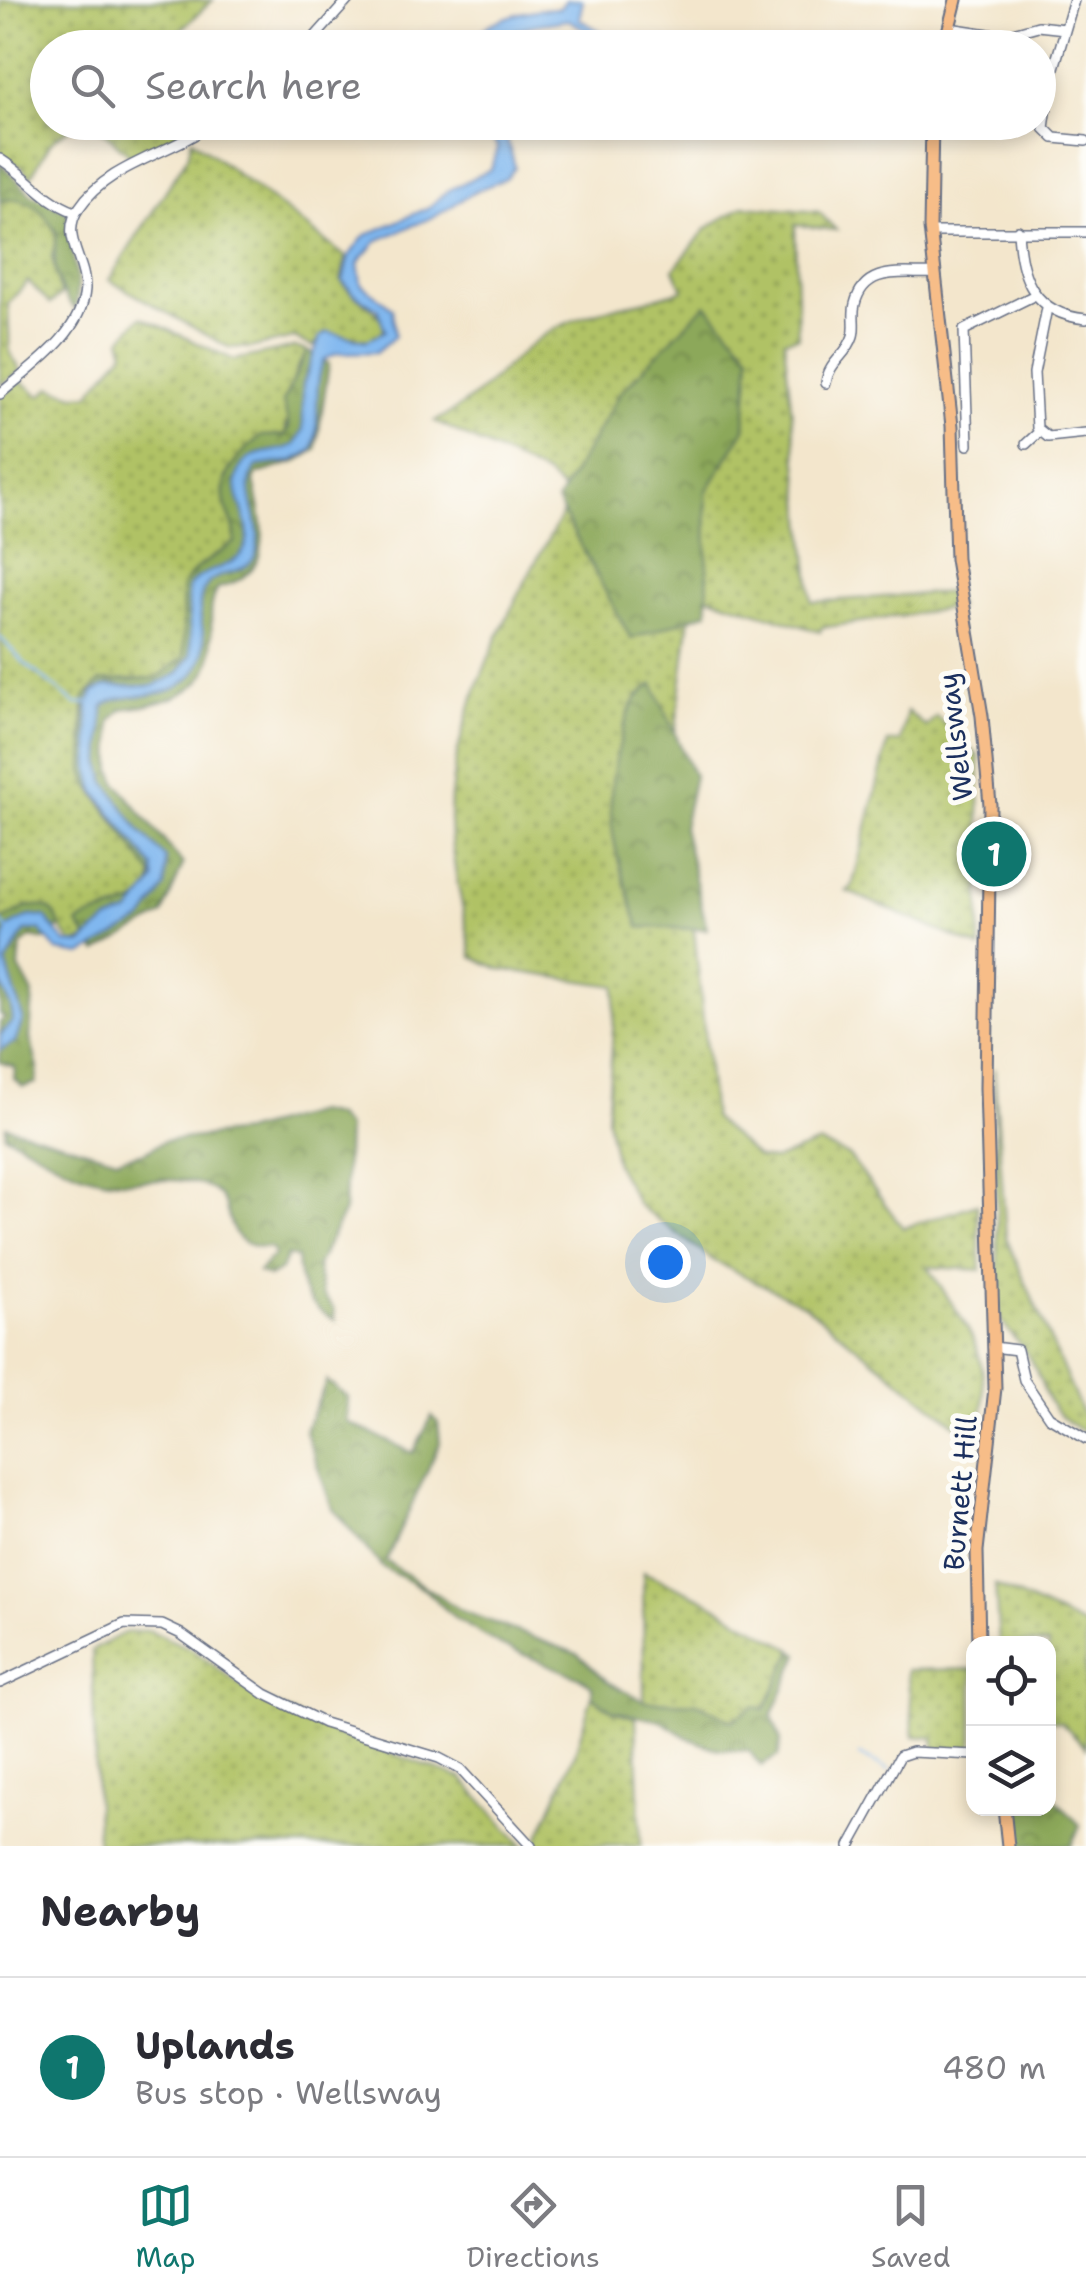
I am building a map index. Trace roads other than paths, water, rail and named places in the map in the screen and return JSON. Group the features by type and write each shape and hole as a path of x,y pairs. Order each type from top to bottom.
{"main road":[{"path":"949,28 956,0"},
{"name":"Wellsway","path":"932,140 930,232 952,426 960,596 982,716 989,787 986,1088 993,1348"},
{"name":"Burnett Hill","path":"979,1636 978,1552 993,1424 993,1348"},
{"path":"1005,1816 1008,1846"}],"street":[{"path":"321,30 348,0"},
{"path":"1056,71 1074,0"},
{"path":"1024,30 1038,26 1065,29"},
{"path":"949,28 962,30"},
{"path":"1056,138 1086,141"},
{"path":"0,394 44,354 80,312 85,283 72,243 75,212 114,175 180,140"},
{"path":"0,160 20,173 40,195 75,212"},
{"path":"1018,230 1022,267 1033,296 1047,308 1086,319"},
{"path":"930,232 1086,232"},
{"path":"826,383 824,364 852,338 854,307 870,280 890,272 936,273"},
{"path":"964,330 1033,296"},
{"path":"1039,432 1034,373 1047,308"},
{"path":"956,318 964,330 968,445"},
{"path":"1039,432 1048,437 1086,433"},
{"path":"1026,444 1039,432"},
{"path":"993,1348 1017,1350 1024,1380 1049,1417 1086,1439"},
{"path":"0,1684 124,1624 162,1626 181,1634 265,1694 324,1722 439,1758 460,1769 531,1846"},
{"path":"850,1846 900,1756 931,1752 966,1754"}],"water":[{"path":"566,0 583,0 579,19 598,30 586,30 569,20 516,30 483,30 522,13 560,8"},
{"path":"493,140 507,140 515,167 506,179 477,190 436,216 378,240 358,263 361,284 392,308 395,336 377,352 337,353 324,360 312,450 292,461 257,466 250,485 257,529 256,553 247,565 206,586 200,604 203,651 191,676 164,692 121,698 103,708 101,762 105,781 139,830 166,858 165,887 144,919 82,955 57,951 40,930 25,931 6,963 23,1019 15,1042 0,1050 0,1036 13,1021 1,983 7,928 30,916 45,917 66,943 81,944 108,921 130,913 155,881 153,867 95,791 90,771 88,703 94,692 106,686 153,686 178,674 191,655 188,588 244,550 248,530 237,493 238,474 256,455 296,444 303,430 303,385 320,337 328,332 366,341 385,331 378,309 353,293 343,281 349,256 364,236 428,208 449,190 491,169 498,148"}],"waterway":[{"path":"0,637 23,662 76,704 88,703"},
{"path":"0,921 9,930"},
{"path":"859,1755 889,1770"}],"place":[{"name":"Uplands","path":"994,854"}]}
